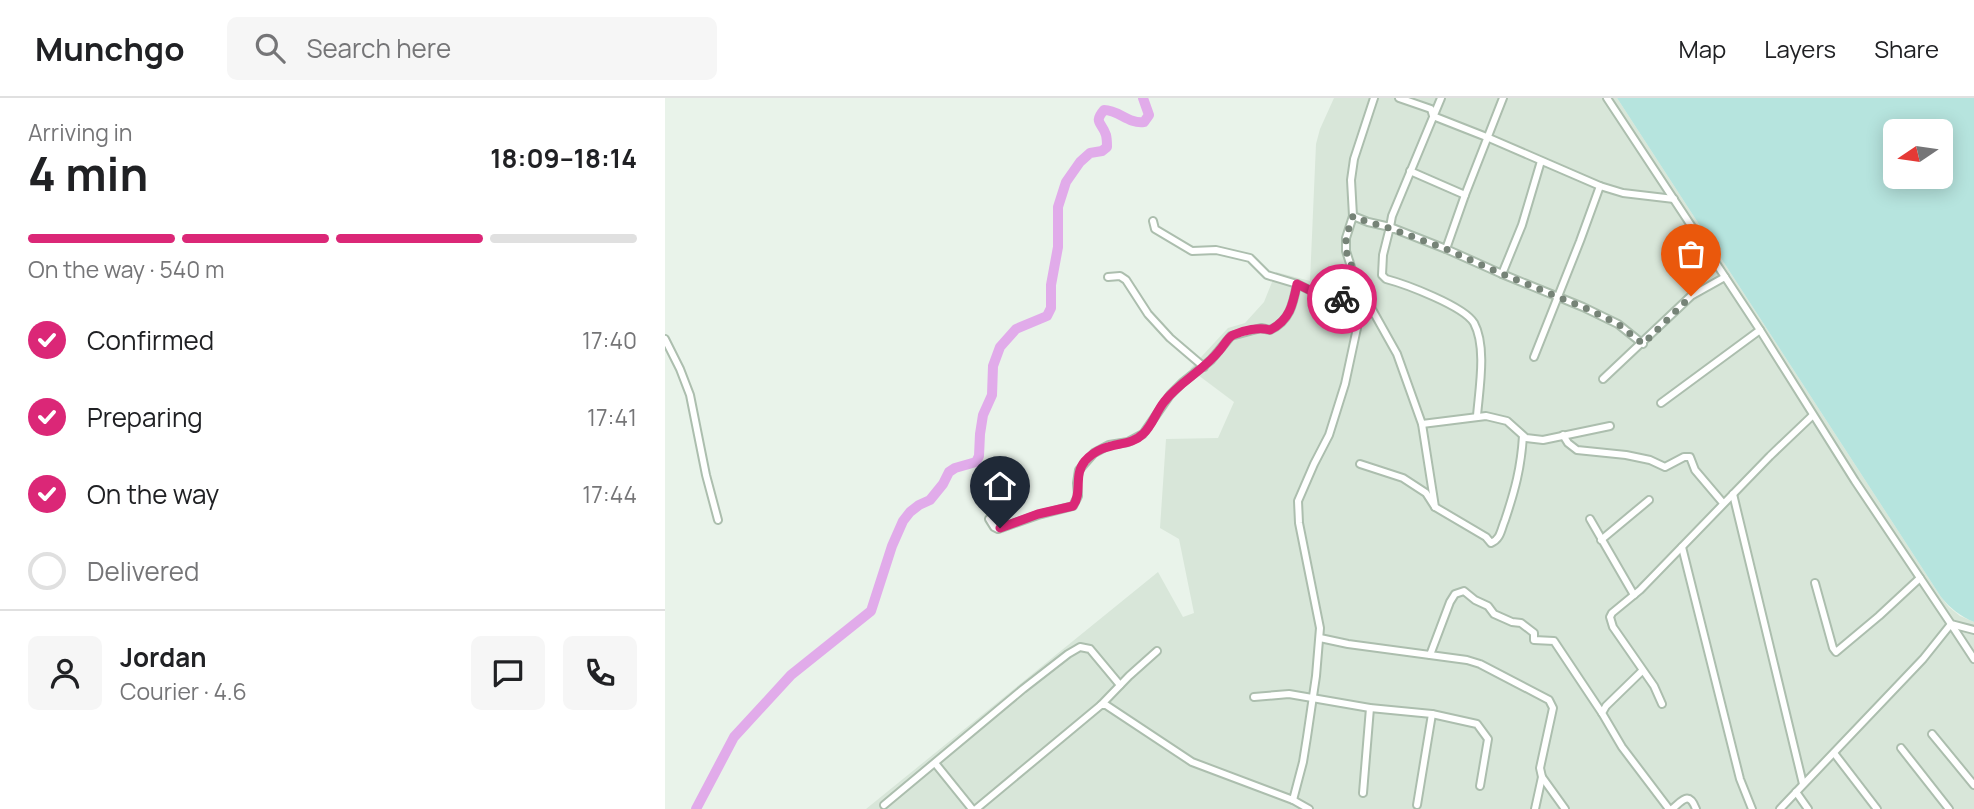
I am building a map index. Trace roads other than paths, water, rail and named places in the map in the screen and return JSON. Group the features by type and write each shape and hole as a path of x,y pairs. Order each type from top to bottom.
{"street":[{"path":"1374,98 1354,159 1351,180 1353,216 1346,237 1346,251 1359,286 1397,354 1422,424 1435,507"},
{"path":"1399,98 1431,109 1433,116"},
{"path":"1441,98 1389,228 1382,275 1453,306 1473,320 1481,353 1477,416"},
{"path":"1446,249 1503,98"},
{"path":"1607,98 1760,330 1812,416 1974,659"},
{"path":"1433,116 1599,186 1623,194 1674,199"},
{"path":"1502,274 1522,225 1541,161"},
{"path":"1410,171 1465,195"},
{"path":"1534,357 1599,186"},
{"path":"1353,216 1446,249 1557,296 1618,324 1643,344"},
{"path":"1153,221 1155,229 1192,251 1216,250 1250,258 1267,275 1297,284 1329,299 1359,297"},
{"path":"1108,277 1120,276 1126,280 1148,314 1204,367"},
{"path":"1603,379 1691,296 1725,277"},
{"path":"989,519 998,529 1038,514 1073,506 1078,496 1078,475 1086,460 1102,448 1128,442 1143,434 1170,395 1204,367 1231,336 1261,328 1270,330 1282,323 1292,307 1297,284"},
{"path":"1293,800 1303,762 1319,638 1319,621 1299,523 1298,501 1336,415 1357,328 1359,286"},
{"path":"1661,402 1760,330"},
{"path":"665,339 690,395 717,520"},
{"path":"1422,424 1486,416 1507,421 1523,436 1543,440 1610,426"},
{"path":"1662,704 1654,686 1610,621 1612,613 1634,595 1812,416"},
{"path":"1563,435 1577,450 1626,455 1650,460 1665,467 1684,457 1690,457 1695,470 1723,503"},
{"path":"1360,464 1403,478 1426,493 1435,507 1486,537 1491,543 1499,539 1514,495 1522,458 1523,436"},
{"path":"1733,494 1803,784"},
{"path":"1601,540 1649,500"},
{"path":"1590,519 1634,595"},
{"path":"1682,547 1740,779 1752,809"},
{"path":"1815,583 1836,652 1920,578"},
{"path":"1430,655 1450,602 1455,594 1464,592 1487,606 1494,614 1521,623 1534,633 1534,640 1554,641 1622,747 1671,809 1688,798 1696,809"},
{"path":"1951,624 1974,630"},
{"path":"1780,809 1923,659 1951,624"},
{"path":"1319,638 1467,660 1480,664 1552,702 1540,768 1542,777 1565,809"},
{"path":"884,805 1023,689 1080,647 1090,649 1120,685"},
{"path":"935,763 974,809 1101,705 1157,651"},
{"path":"1602,713 1642,671"},
{"path":"1254,697 1289,694 1370,708 1432,714 1477,724 1488,739 1480,786"},
{"path":"1101,705 1106,705 1192,762 1293,800 1309,809"},
{"path":"1363,793 1370,708"},
{"path":"1417,805 1432,714"},
{"path":"1932,734 1974,785"},
{"path":"1901,748 1949,809"},
{"path":"1834,753 1877,809"},
{"path":"1535,809 1542,777"},
{"path":"1796,792 1808,809"}],"waterway":[{"path":"696,809 734,737 791,675 871,611 892,546 910,512 930,500 949,472 976,462 983,415 992,395 993,366 1000,347 1016,329 1047,316 1051,308 1051,285 1058,247 1058,207 1066,182 1090,153 1102,151 1107,147 1106,135 1099,120 1104,110 1133,121 1144,122 1149,115 1143,98"}]}
